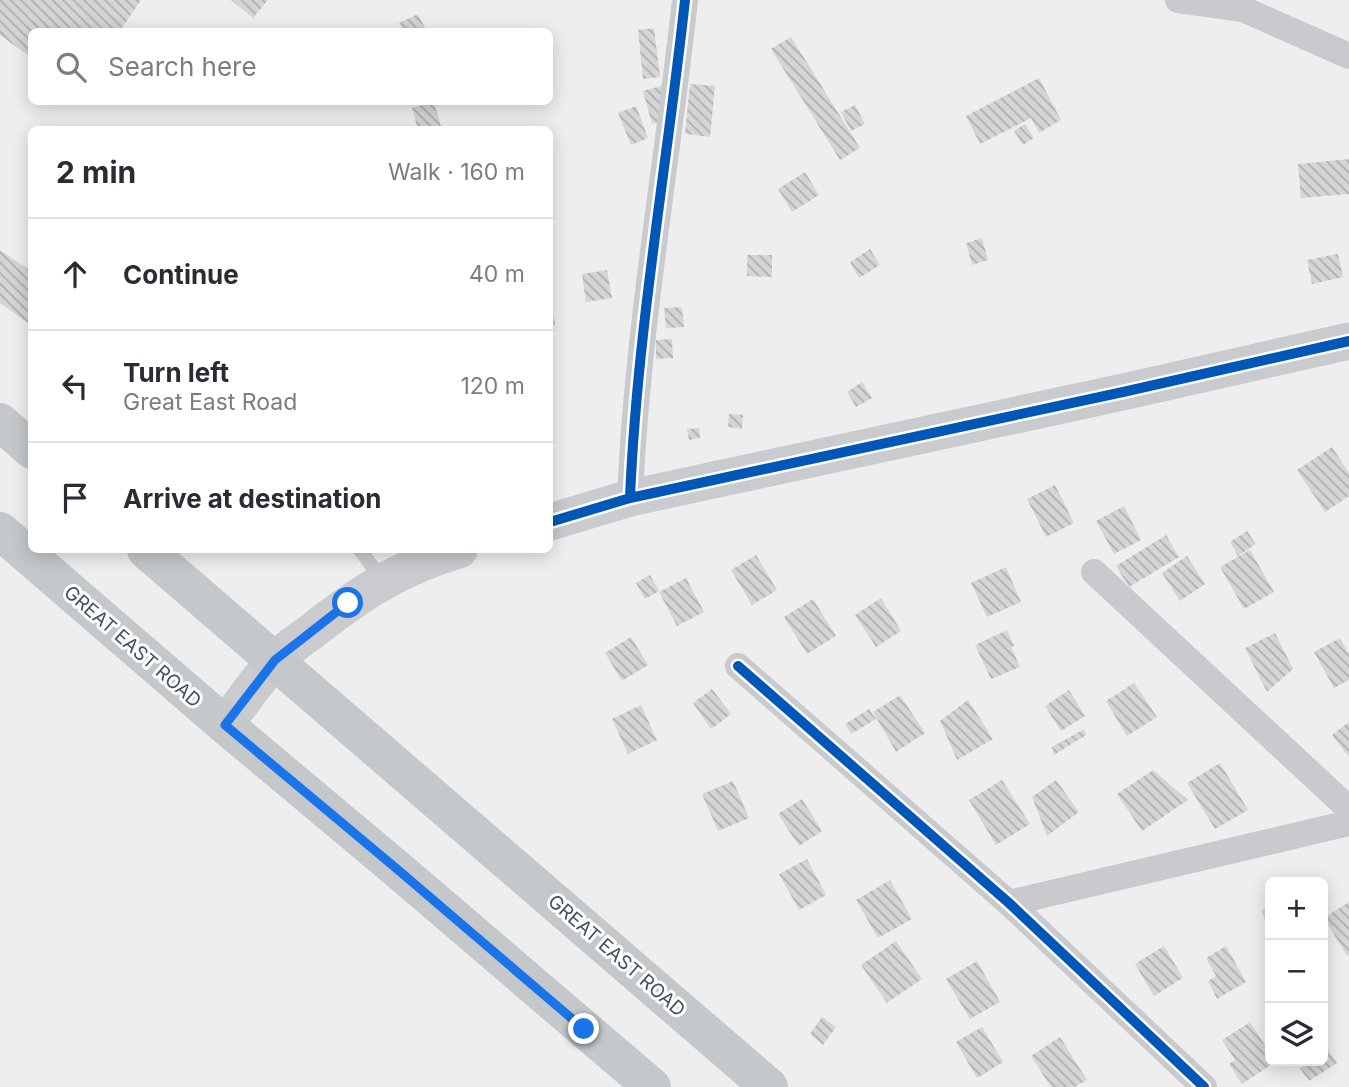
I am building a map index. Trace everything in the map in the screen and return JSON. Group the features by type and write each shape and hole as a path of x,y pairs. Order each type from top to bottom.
{"main road":[{"name":"GREAT EAST ROAD","path":"0,531 652,1087"},
{"name":"GREAT EAST ROAD","path":"164,559 275,660 769,1087"}],"street":[{"path":"630,498 632,452 651,265 685,0"},
{"path":"1178,0 1243,9 1349,56"},
{"path":"553,521 630,498 1349,341"},
{"path":"225,725 275,660 348,603 383,581 448,553"},
{"path":"1094,572 1349,809"},
{"path":"738,666 1009,903 1204,1087"},
{"path":"1009,903 1349,823"}],"lane":[{"path":"362,553 383,581"}],"building":[{"path":"0,0 141,0 122,28 28,28 28,55 0,35"},
{"path":"231,0 268,0 253,18"},
{"path":"418,14 425,28 402,28 399,23"},
{"path":"654,28 660,77 643,79 638,30"},
{"path":"791,37 860,148 840,160 771,49"},
{"path":"1039,78 1061,120 1039,133 1031,118 980,144 966,116"},
{"path":"690,84 715,86 710,137 685,134"},
{"path":"661,86 670,119 652,124 643,91"},
{"path":"435,105 441,126 417,126 412,108"},
{"path":"855,105 865,124 851,131 841,112"},
{"path":"636,106 648,138 631,145 618,113"},
{"path":"1025,124 1034,138 1023,145 1014,131"},
{"path":"1349,159 1349,194 1301,198 1298,164"},
{"path":"805,172 819,195 792,212 778,189"},
{"path":"982,238 988,260 972,265 966,243"},
{"path":"870,249 880,265 859,278 850,262"},
{"path":"0,250 28,269 28,323 0,303"},
{"path":"1338,254 1343,277 1312,284 1307,260"},
{"path":"747,255 772,255 772,277 747,276"},
{"path":"607,270 612,298 586,302 582,274"},
{"path":"682,307 684,327 666,328 664,308"},
{"path":"672,339 673,358 656,359 656,340"},
{"path":"862,382 872,398 856,407 847,392"},
{"path":"729,414 743,415 742,429 728,427"},
{"path":"699,428 700,438 689,440 687,429"},
{"path":"1332,447 1349,473 1349,496 1325,512 1297,470"},
{"path":"1055,485 1074,523 1046,537 1027,499"},
{"path":"1124,506 1141,540 1114,554 1096,521"},
{"path":"1247,531 1256,544 1238,556 1230,542"},
{"path":"1166,535 1179,557 1129,587 1116,566"},
{"path":"1250,550 1274,592 1244,609 1220,567"},
{"path":"756,555 777,590 752,605 731,570"},
{"path":"1187,556 1205,584 1180,601 1162,573"},
{"path":"1006,567 1021,602 987,617 971,583"},
{"path":"650,575 659,591 645,599 636,583"},
{"path":"686,578 704,612 677,626 659,592"},
{"path":"881,598 901,631 876,647 855,615"},
{"path":"813,599 836,636 807,654 784,617"},
{"path":"1007,630 1020,667 991,679 975,645"},
{"path":"1275,633 1293,669 1267,692 1245,648"},
{"path":"631,637 648,665 622,681 605,653"},
{"path":"1340,638 1349,654 1349,680 1334,688 1314,652"},
{"path":"1134,683 1157,717 1127,736 1106,701"},
{"path":"712,689 731,714 711,729 693,703"},
{"path":"1069,690 1085,716 1061,731 1045,706"},
{"path":"900,695 925,733 896,752 873,712"},
{"path":"968,700 993,739 957,760 940,721"},
{"path":"641,705 657,740 628,754 612,719"},
{"path":"869,709 876,719 851,734 845,724"},
{"path":"1349,722 1349,757 1332,735"},
{"path":"1084,729 1086,735 1054,755 1052,747"},
{"path":"1220,763 1248,810 1215,829 1187,783"},
{"path":"1153,770 1188,800 1142,831 1117,794"},
{"path":"1002,780 1030,824 996,845 969,800"},
{"path":"1056,780 1079,812 1047,836 1032,797"},
{"path":"733,781 749,818 718,831 702,794"},
{"path":"802,799 822,831 799,846 778,814"},
{"path":"807,859 826,895 799,910 779,874"},
{"path":"890,880 912,919 878,938 856,900"},
{"path":"1349,902 1347,956 1328,925 1328,915"},
{"path":"896,941 922,979 887,1003 861,965"},
{"path":"1164,946 1183,978 1154,996 1135,964"},
{"path":"1226,946 1246,982 1217,999 1208,981 1216,976 1206,958"},
{"path":"977,961 1000,1002 970,1019 946,979"},
{"path":"822,1017 836,1027 823,1045 810,1034"},
{"path":"1250,1022 1265,1045 1265,1066 1269,1066 1242,1084 1229,1064 1235,1060 1222,1040"},
{"path":"982,1027 1003,1062 977,1078 956,1042"},
{"path":"1060,1037 1087,1080 1075,1087 1051,1087 1031,1056"},
{"path":"1328,1050 1337,1063 1309,1081 1300,1068 1328,1066"}],"cycle path":[{"path":"630,498 639,373 685,0"},
{"path":"553,521 630,498 1349,341"},
{"path":"738,666 1009,903 1204,1087"}],"route":[{"path":"348,603 275,660 225,725 584,1029"}]}
